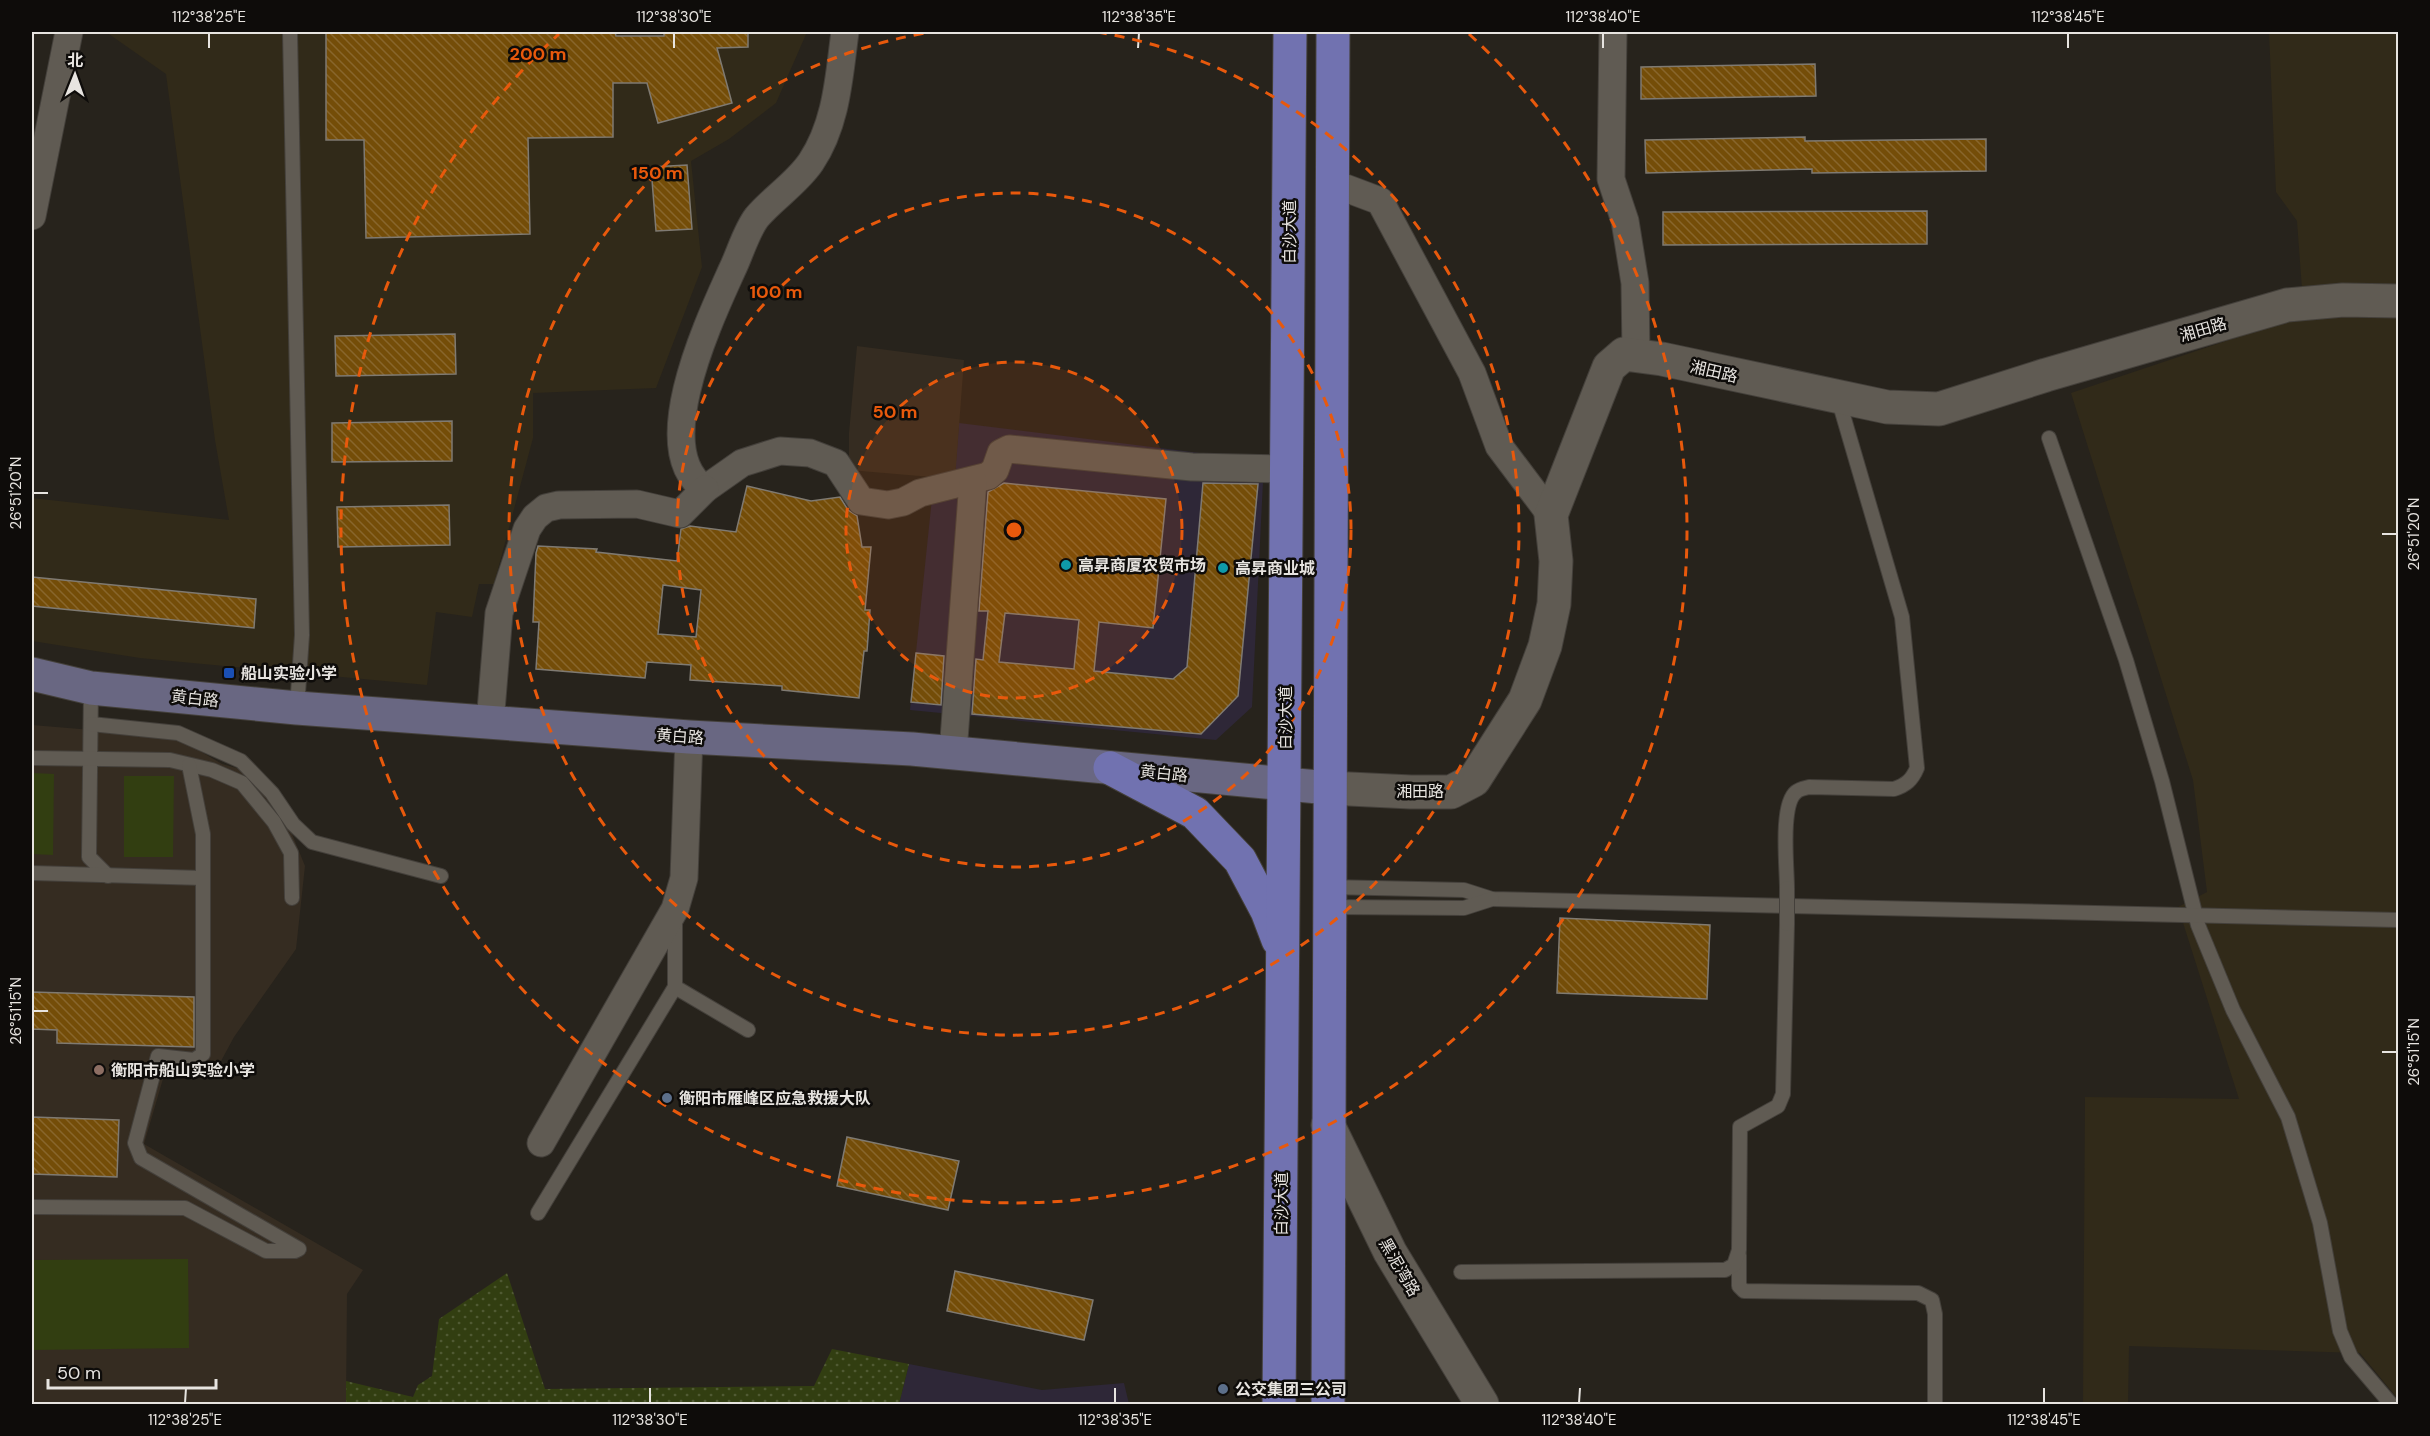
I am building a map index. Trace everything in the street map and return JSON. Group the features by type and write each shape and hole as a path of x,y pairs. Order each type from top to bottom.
{"main road":[{"name":"白沙大道","path":"1279,1404 1290,32"},
{"path":"1328,1404 1334,32"},
{"name":"黄白路","path":"32,674 91,688 297,708 689,737 953,753 1329,788"},
{"path":"1110,768 1195,813 1233,852 1240,860 1267,911 1283,954"}],"street":[{"path":"32,216 69,32"},
{"path":"705,489 697,484 682,454 681,414 694,363 714,309 756,219 811,162 834,115 845,32"},
{"path":"1613,32 1611,179 1625,221 1635,283 1636,354"},
{"path":"1332,183 1380,201 1472,373 1498,446 1551,514"},
{"name":"湘田路","path":"1329,788 1451,792 1474,780 1525,700 1545,646 1554,604 1556,561 1551,514 1609,367 1624,354 1636,354 1887,407 1939,409 2046,375 2287,305 2343,300 2398,301"},
{"path":"490,723 499,613 527,529 535,517 546,508 559,505 637,504 680,514 705,489 742,463 780,451 810,453 836,463 861,501 874,504 903,502 920,493 993,474 1001,453 1013,448 1192,467 1287,469"},
{"path":"953,753 973,481"},
{"path":"541,1143 675,909 684,878 689,737"},
{"name":"黑泥湾路","path":"1328,1125 1390,1252 1482,1404"}],"lane":[{"path":"290,32 302,635 297,708"},
{"path":"1838,398 1902,617 1917,768 1912,778 1894,789 1809,787 1796,791 1789,801 1786,813 1787,924 1783,1094 1778,1106 1740,1127 1739,1286 1744,1291 1918,1293 1932,1300 1935,1314 1935,1404"},
{"path":"2049,438 2126,660 2162,781 2195,915 2233,1010 2288,1117 2320,1223 2340,1331 2351,1357 2391,1404"},
{"path":"72,874 89,857 91,688"},
{"path":"91,724 177,733 241,761 272,793 293,824 312,842 441,876"},
{"path":"32,758 170,760 212,771 242,783 274,822 291,853 292,898"},
{"path":"32,1207 185,1208 266,1251 299,1249 141,1158 135,1143 158,1056 194,1060 203,1054 203,834 189,765"},
{"path":"89,857 108,876"},
{"path":"32,873 203,879"},
{"path":"1329,897 1464,890 1492,899 2398,920"},
{"path":"1329,897 1464,908 1492,899"},
{"path":"538,1213 675,987 675,909"},
{"path":"675,987 748,1030"},
{"path":"1461,1272 1725,1270 1734,1266 1739,1250"}],"shaded area":[{"path":"106,32 807,32 776,103 729,139 691,161 702,267 656,388 533,393 533,438 494,584 479,584 472,617 436,612 427,685 140,658 32,641 32,498 229,520 215,440 166,74"},
{"path":"2269,32 2398,32 2398,287 2302,289 2297,221 2276,192"},
{"path":"2344,316 2398,318 2398,1399 2360,1353 2129,1346 2128,1404 2083,1404 2085,1097 2239,1099 2178,907 2207,892 2193,780 2071,393 2295,318"},
{"path":"857,346 964,360 955,479 849,470 849,433"},
{"path":"959,423 1264,461 1252,707 1216,740 910,710 932,498 953,499"},
{"name":"衡阳市船山实验小学","path":"32,725 176,737 222,764 244,770 268,796 292,834 305,866 296,949 234,1037 214,1074 167,1065 144,1144 363,1270 347,1294 346,1404 32,1404"},
{"path":"909,1364 1042,1390 1124,1383 1129,1404 899,1404"}],"green space":[{"path":"32,773 54,774 53,855 32,854"},
{"path":"124,776 174,776 173,857 124,857"},
{"path":"188,1259 189,1348 32,1350 32,1260"},
{"path":"507,1273 545,1389 814,1386 832,1349 909,1364 899,1404 346,1404 346,1381 413,1397 418,1385 432,1376 439,1319"}],"building":[{"path":"326,32 615,32 616,36 664,36 664,32 748,32 748,47 717,48 732,103 658,123 647,83 613,83 613,137 528,138 530,234 366,238 364,140 326,140"},
{"path":"1815,64 1816,96 1641,99 1641,67"},
{"path":"1805,137 1805,141 1986,139 1986,171 1812,173 1812,169 1646,173 1645,140"},
{"path":"687,165 692,229 656,231 651,167"},
{"path":"1927,211 1927,244 1663,245 1663,212"},
{"path":"455,334 456,374 336,376 335,336"},
{"path":"452,421 452,461 332,462 332,423"},
{"path":"1004,483 1166,499 1153,628 1099,622 1094,671 1173,679 1187,667 1203,483 1258,484 1238,696 1201,734 972,714 976,659 983,660 988,611 979,611 988,492","holes":["1005,613 1079,620 1074,669 999,662"]},
{"path":"747,486 811,501 840,497 848,510 857,516 862,547 871,547 865,610 870,610 867,651 864,651 859,698 782,690 782,686 690,680 691,665 647,662 645,678 536,669 539,622 533,622 538,546 597,549 596,552 677,561 681,529 690,526 736,532","holes":["663,585 701,590 696,637 658,634"]},
{"path":"449,505 450,545 338,547 337,507"},
{"path":"32,577 256,599 254,628 32,606"},
{"path":"916,653 944,656 941,705 911,702"},
{"path":"1560,918 1710,925 1707,999 1557,993"},
{"path":"32,992 194,997 194,1047 57,1043 57,1030 32,1029"},
{"path":"32,1117 119,1120 117,1177 32,1174"},
{"path":"847,1137 959,1161 948,1210 837,1186"},
{"path":"955,1271 1093,1300 1084,1340 947,1311"}],"place":[{"name":"高昇商厦农贸市场","path":"1066,565"},
{"name":"高昇商业城","path":"1223,568"},
{"name":"船山实验小学","path":"229,673"},
{"name":"衡阳市船山实验小学","path":"99,1070"},
{"name":"衡阳市雁峰区应急救援大队","path":"667,1098"},
{"name":"公交集团三公司","path":"1223,1389"}]}
